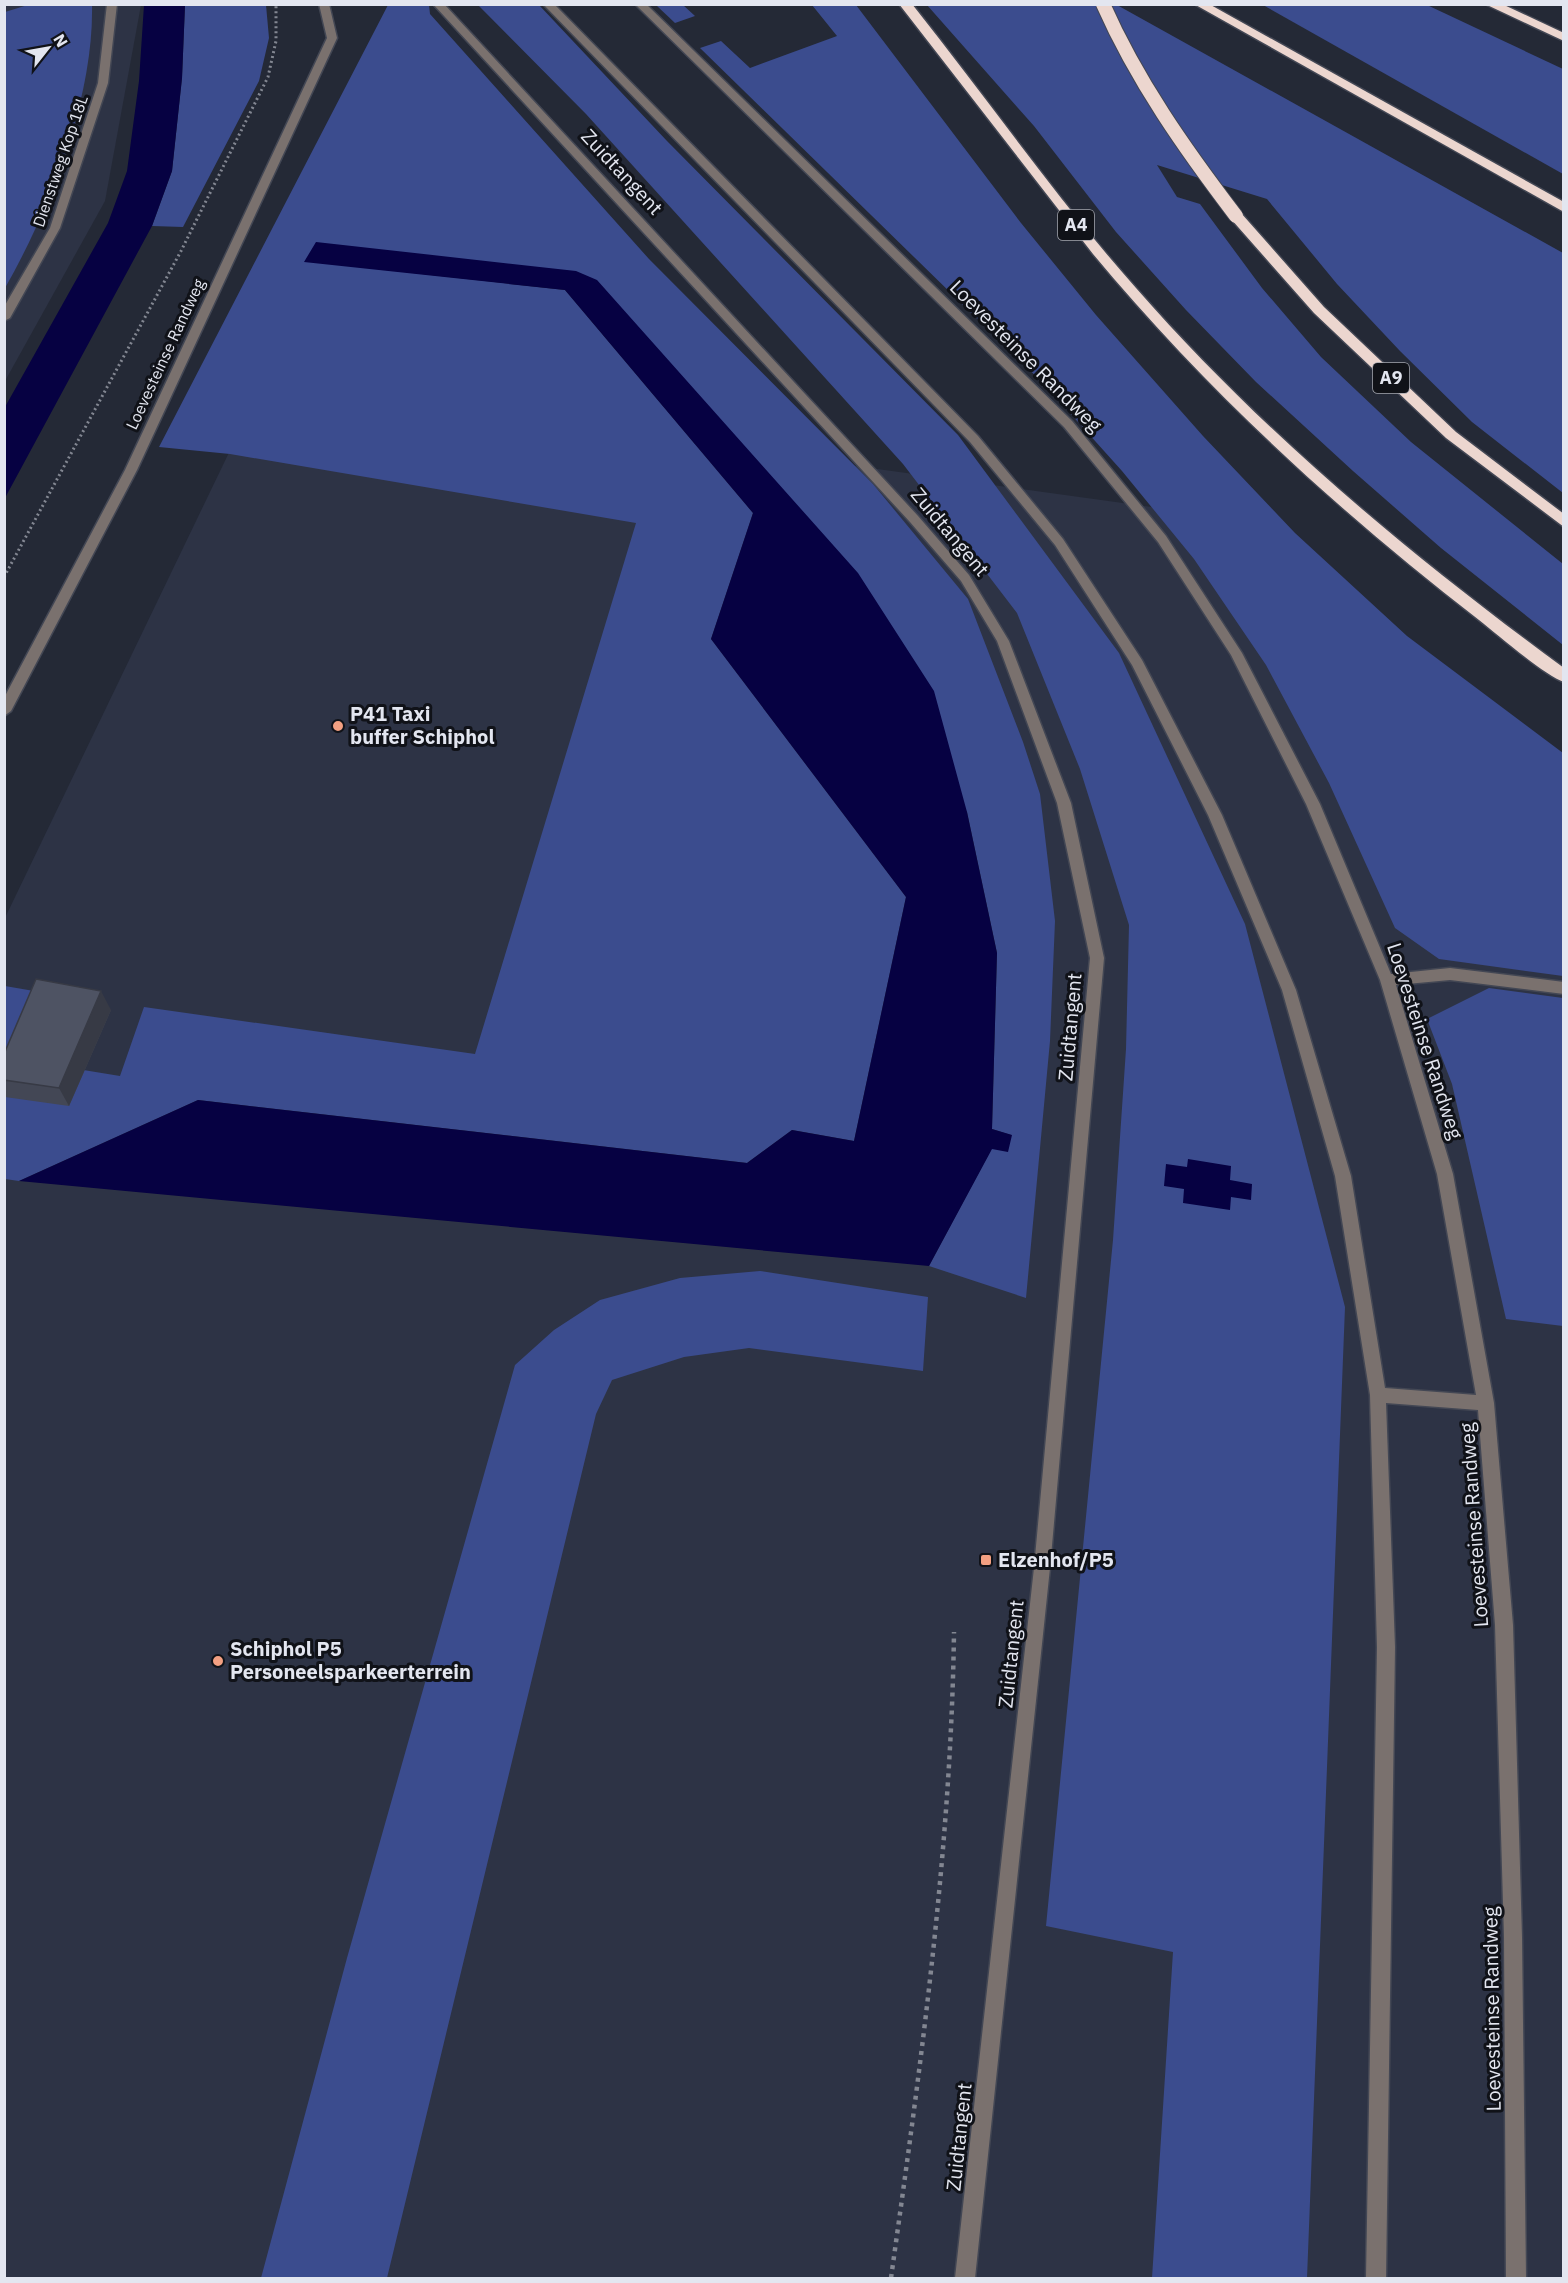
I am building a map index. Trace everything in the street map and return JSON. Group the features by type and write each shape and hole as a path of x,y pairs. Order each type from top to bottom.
{"highway":[{"name":"A4","path":"905,4 1070,218 1166,330 1311,471 1509,636 1563,676"},
{"name":"A9","path":"1103,4 1116,37 1175,136 1236,216 1319,310 1443,427 1563,522"},
{"path":"1200,4 1563,208"},
{"path":"1491,4 1563,38"}],"street":[{"name":"Dienstweg Kop 18L","path":"4,318 55,228 103,83 112,4"},
{"name":"Loevesteinse Randweg","path":"4,711 130,470 318,69 332,38 324,4"},
{"name":"Zuidtangent","path":"438,4 914,519 965,578 1003,642 1064,803 1097,958 1043,1556 965,2278"},
{"path":"548,4 974,439 1059,542 1137,663 1215,815 1289,990 1343,1176 1378,1395 1386,1647 1376,2278"},
{"name":"Loevesteinse Randweg","path":"640,4 1068,424 1162,539 1236,653 1313,804 1387,980 1445,1174 1486,1403 1504,1625 1513,1937 1516,2278"},
{"path":"1387,980 1450,974 1563,988"},
{"path":"1378,1395 1486,1403"}],"path":[{"name":"Loevesteinse Randweg","path":"4,577 182,251 268,77 276,41 276,4"},
{"path":"891,2278 935,1956 954,1707 954,1632"}],"shaded area":[{"path":"31,4 92,5 91,40 86,77 66,151 38,223 5,288 5,12"},
{"path":"5,5 141,5 105,201 5,381"},
{"path":"144,5 185,5 182,78 172,171 152,226 5,498 5,407 108,223 127,171 139,81"},
{"path":"185,5 266,5 269,38 259,81 183,227 152,226 172,171 182,78"},
{"path":"388,5 429,5 430,14 649,259 873,484 968,599 1023,742 1040,794 1055,921 1050,1041 1026,1298 929,1266 992,1148 1011,1135 992,1129 997,953 967,812 597,281 305,261 565,290 753,513 711,639 906,897 854,1141 792,1130 747,1163 198,1100 19,1181 5,1179 4,1057 120,1076 144,1007 475,1054 636,523 230,454 159,447"},
{"path":"478,5 539,5 667,141 958,435 1119,653 1245,924 1345,1307 1307,2278 1152,2278 1173,1952 1046,1926 1113,1240 1126,1049 1129,925 1080,769 1017,613 903,464 586,114"},
{"path":"656,5 683,5 695,16 675,23"},
{"path":"812,5 856,5 1021,223 1096,315 1203,436 1295,533 1407,636 1563,753 1563,976 1439,959 1395,928 1329,783 1266,665 1194,559 1122,471 1043,383 700,48 721,41 750,68 837,36"},
{"path":"927,5 1117,5 1563,253 1563,493 1472,422 1400,351 1337,284 1267,199 1157,165 1177,197 1200,204 1262,288 1321,357 1411,442 1563,564 1563,645 1441,548 1256,382 1186,310 1116,232 1034,126"},
{"path":"1263,5 1427,5 1563,69 1563,174"},
{"path":"316,242 576,271 597,280 858,573 934,691 967,812 997,953 992,1129 1012,1135 1008,1152 992,1149 929,1266 19,1181 198,1100 747,1163 792,1130 854,1141 906,897 711,639 753,513 565,290 304,262"},
{"path":"262,384 1253,521 1563,757 1563,2278 5,2278 4,920"},
{"path":"5,986 34,991 5,1053"},
{"path":"1489,988 1563,998 1563,1326 1506,1319 1452,1084 1427,1019"},
{"path":"1188,1159 1231,1166 1230,1180 1252,1184 1251,1200 1231,1197 1230,1210 1183,1203 1184,1189 1164,1186 1166,1164 1187,1167"},
{"path":"760,1271 928,1297 923,1371 749,1348 684,1357 612,1380 596,1414 387,2278 261,2278 347,1958 515,1365 554,1330 600,1300 680,1278"}],"building":[{"path":"36,979 101,991 59,1088 4,1080 4,1054"}],"place":[{"name":"P41 Taxi buffer Schiphol","path":"338,726"},
{"name":"Elzenhof/P5","path":"986,1560"},
{"name":"Schiphol P5 Personeelsparkeerterrein","path":"218,1661"}]}
